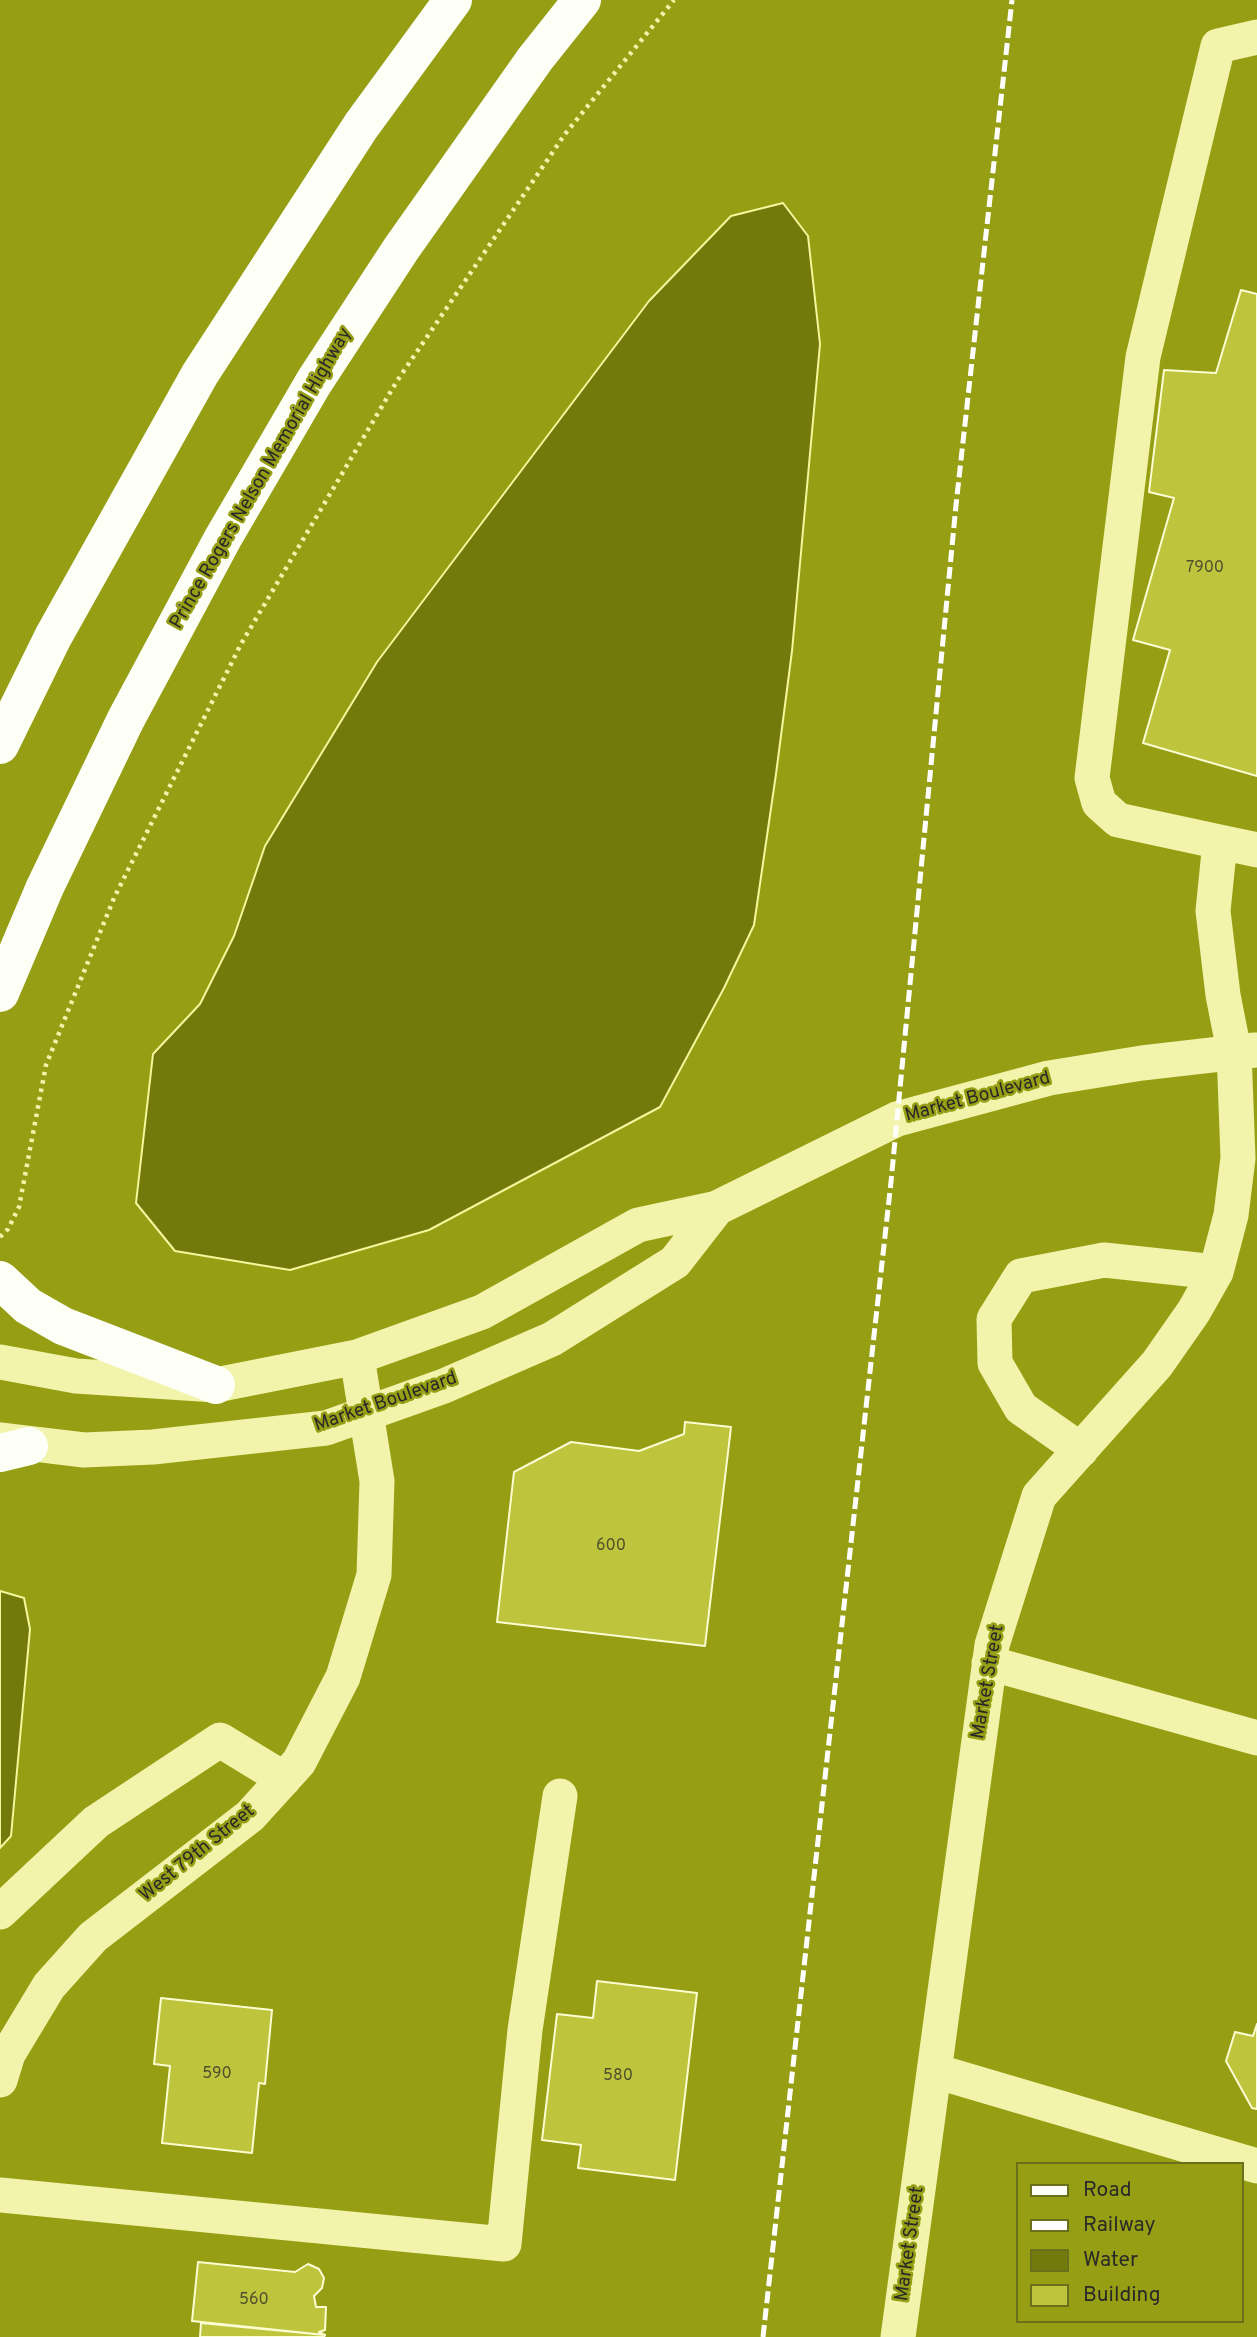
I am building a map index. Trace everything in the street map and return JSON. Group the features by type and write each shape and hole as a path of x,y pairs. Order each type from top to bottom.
{"main road":[{"path":"0,745 59,625 201,374 361,126 453,0"},
{"name":"Prince Rogers Nelson Memorial Highway","path":"1,992 45,887 126,719 222,538 314,382 401,249 527,69 582,0"},
{"path":"0,1280 28,1306 63,1326 216,1385"}],"street":[{"path":"1257,37 1218,46 1143,357 1092,778 1099,803 1118,820 1257,850"},
{"name":"Market Street","path":"898,2337 992,1644 1039,1496 1157,1364 1195,1311 1216,1272 1231,1215 1238,1158 1245,1051 1223,995 1213,911 1220,842"},
{"name":"Market Boulevard","path":"0,1362 76,1376 216,1385 357,1357 482,1312 638,1225 718,1208 897,1119 1049,1078 1245,1051"},
{"name":"Market Boulevard","path":"10,1446 84,1450 153,1447 326,1428 444,1386 552,1339 675,1262 718,1208"},
{"path":"1081,1450 1021,1408 995,1363 994,1319 1021,1276 1104,1260 1216,1272"},
{"name":"West 79th Street","path":"0,2080 8,2054 49,1986 93,1937 250,1816 299,1762 343,1676 374,1575 377,1481 357,1357"},
{"path":"989,1663 1257,1738"},
{"path":"0,1912 96,1822 220,1740 284,1779"},
{"path":"0,2195 503,2244 525,2031 561,1796"},
{"path":"934,2071 1257,2166"}],"path":[{"path":"0,1237 8,1229 19,1207 46,1065 114,898 241,644 397,381 565,134 674,0"}],"water":[{"path":"783,203 808,236 820,344 792,651 776,774 754,925 724,988 660,1107 429,1230 290,1270 175,1251 136,1203 153,1054 200,1004 234,936 265,846 377,662 649,301 731,216"},
{"path":"0,1591 24,1598 30,1629 11,1836 0,1848"}],"building":[{"path":"1241,290 1257,294 1257,776 1143,743 1170,650 1133,640 1174,498 1149,492 1164,370 1216,373"},
{"path":"685,1422 731,1427 705,1646 497,1622 514,1472 571,1442 639,1451 684,1434"},
{"path":"597,1981 697,1993 675,2180 578,2168 581,2145 542,2140 557,2014 593,2018"},
{"path":"161,1998 272,2010 265,2084 259,2083 252,2153 162,2143 170,2066 154,2064"},
{"path":"1257,2024 1257,2109 1252,2108 1226,2061 1235,2032 1253,2036"},
{"path":"198,2262 295,2272 308,2264 319,2269 324,2278 322,2288 314,2296 316,2307 326,2307 325,2330 319,2332 325,2335 192,2321"},
{"path":"201,2323 325,2335 200,2337"}],"railway":[{"path":"763,2337 891,1182 956,505 1012,0"}]}
